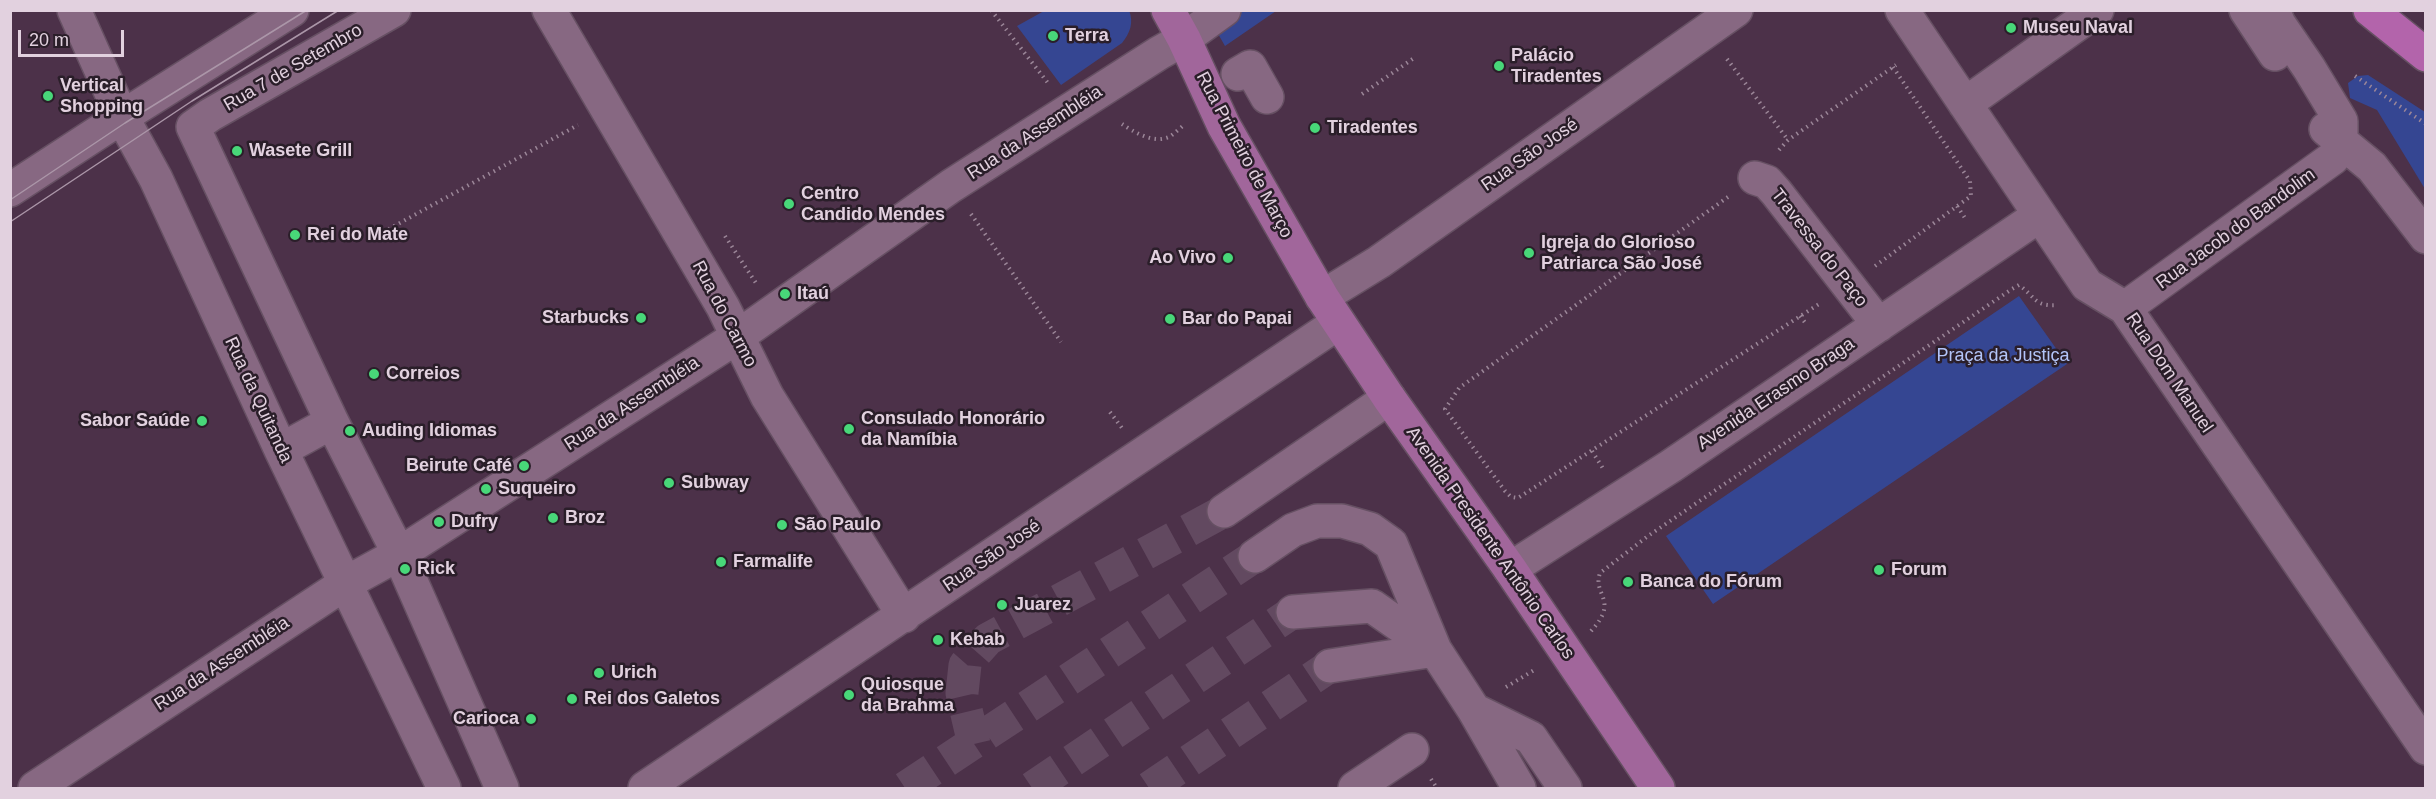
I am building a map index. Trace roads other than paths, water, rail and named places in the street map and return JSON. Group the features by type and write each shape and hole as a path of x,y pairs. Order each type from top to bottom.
{"highway":[{"path":"2370,10 2426,55"}],"main road":[{"name":"Rua Primeiro de Março","path":"1168,10 1184,39 1224,126 1330,310"},
{"name":"Avenida Presidente Antônio Carlos","path":"1330,310 1510,569 1658,789"}],"street":[{"name":"Rua da Quitanda","path":"74,10 122,117 156,179 444,789"},
{"path":"10,190 292,10"},
{"name":"Rua 7 de Setembro","path":"332,422 194,127 210,115 394,10"},
{"name":"Rua do Carmo","path":"549,10 723,307 767,396 904,616"},
{"name":"Rua da Assembléia","path":"35,789 346,583 399,554 737,337 951,186 1158,53 1184,39 1224,10"},
{"name":"Rua São José","path":"645,789 904,616 1330,310 1379,262 1736,10"},
{"name":"Rua Dom Manuel","path":"1902,10 2087,285 2125,308 2426,748"},
{"path":"1965,104 2097,10"},
{"path":"2246,10 2318,121 2372,166 2426,237"},
{"path":"2273,10 2279,24 2342,121 2342,143"},
{"path":"1238,74 1250,67 1267,97"},
{"name":"Rua Jacob do Bandolim","path":"2125,308 2333,158 2342,143"},
{"name":"Travessa do Paço","path":"1755,178 1767,182 1776,192 1849,284 1878,325"},
{"name":"Avenida Erasmo Braga","path":"1510,569 1671,466 2040,215"},
{"path":"1224,511 1389,398"},
{"path":"282,450 332,422 399,554 502,789"},
{"path":"1255,556 1293,530 1317,521 1342,521 1370,529 1390,544 1435,650 1474,710 1519,789"},
{"path":"1293,612 1372,606 1435,650"},
{"path":"1330,666 1435,650"},
{"path":"1474,710 1531,738 1565,789"},
{"path":"1355,789 1412,750"}],"tunnel":[{"path":"974,744 962,693 965,665 988,639 1224,511"},
{"path":"905,788 1255,556"},
{"path":"1032,788 1293,612"},
{"path":"1149,788 1330,666"}],"tram line":[{"path":"10,200 125,123 307,10"},
{"path":"10,222 192,101 339,10"}],"place":[{"name":"Museu Naval","path":"2011,28"},
{"name":"Terra","path":"1053,36"},
{"name":"Palácio Tiradentes","path":"1499,66"},
{"name":"Vertical Shopping","path":"48,96"},
{"name":"Tiradentes","path":"1315,128"},
{"name":"Wasete Grill","path":"237,151"},
{"name":"Centro Candido Mendes","path":"789,204"},
{"name":"Rei do Mate","path":"295,235"},
{"name":"Igreja do Glorioso Patriarca São José","path":"1529,253"},
{"name":"Ao Vivo","path":"1228,258"},
{"name":"Itaú","path":"785,294"},
{"name":"Starbucks","path":"641,318"},
{"name":"Bar do Papai","path":"1170,319"},
{"name":"Correios","path":"374,374"},
{"name":"Sabor Saúde","path":"202,421"},
{"name":"Consulado Honorário da Namíbia","path":"849,429"},
{"name":"Auding Idiomas","path":"350,431"},
{"name":"Beirute Café","path":"524,466"},
{"name":"Subway","path":"669,483"},
{"name":"Suqueiro","path":"486,489"},
{"name":"Broz","path":"553,518"},
{"name":"Dufry","path":"439,522"},
{"name":"São Paulo","path":"782,525"},
{"name":"Farmalife","path":"721,562"},
{"name":"Rick","path":"405,569"},
{"name":"Forum","path":"1879,570"},
{"name":"Banca do Fórum","path":"1628,582"},
{"name":"Juarez","path":"1002,605"},
{"name":"Kebab","path":"938,640"},
{"name":"Urich","path":"599,673"},
{"name":"Quiosque da Brahma","path":"849,695"},
{"name":"Rei dos Galetos","path":"572,699"},
{"name":"Carioca","path":"531,719"}],"park label":[{"name":"Praça da Justiça","path":"2003,356"}]}
